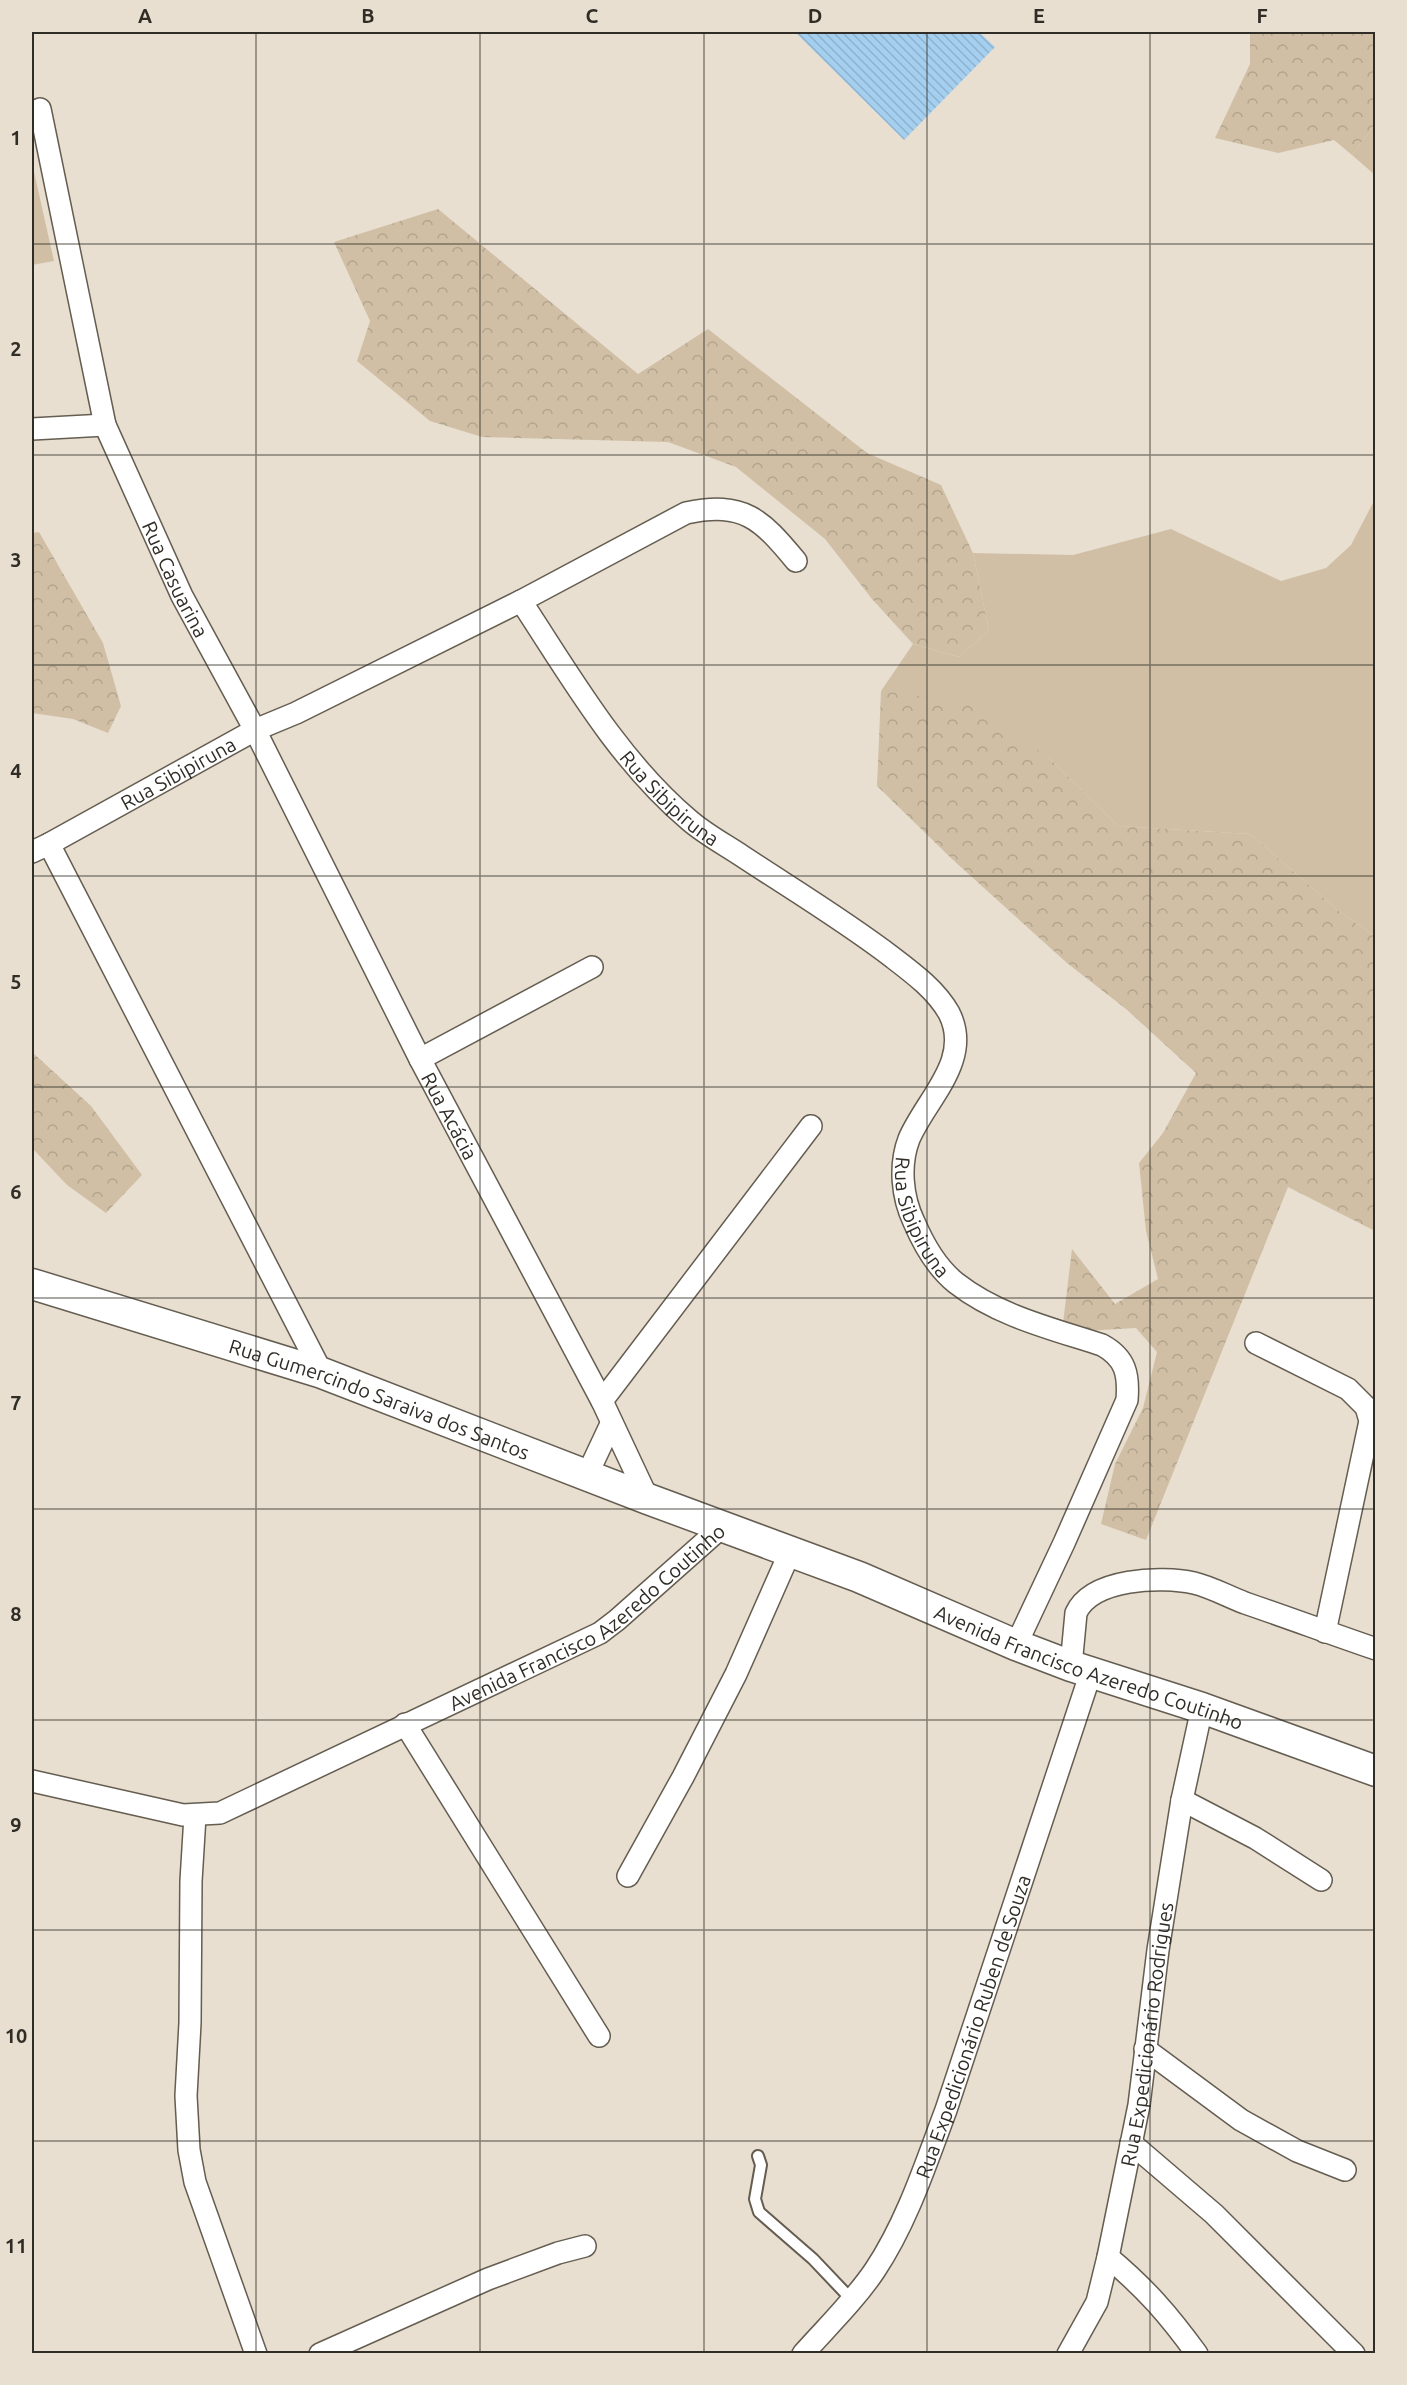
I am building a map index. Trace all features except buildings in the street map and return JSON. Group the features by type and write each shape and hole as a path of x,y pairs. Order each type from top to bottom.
{"main road":[{"name":"Rua Gumercindo Saraiva dos Santos","path":"32,1284 322,1374 723,1526"},
{"name":"Avenida Francisco Azeredo Coutinho","path":"723,1526 859,1577 1016,1645 1081,1669 1202,1708 1376,1771"}],"street":[{"name":"Rua Casuarina","path":"40,109 105,425 182,596 255,730"},
{"path":"32,429 105,425"},
{"name":"Rua Sibipiruna","path":"40,848 255,730 296,713 520,601 686,513 706,509 734,509 763,524 796,561"},
{"name":"Rua Sibipiruna","path":"520,601 615,741 651,785 691,822 878,946 921,981 948,1012 956,1039 953,1059 948,1072 909,1139 902,1164 908,1210 919,1235 935,1259 955,1282 997,1309 1102,1345 1112,1350 1126,1367 1127,1400 1016,1645"},
{"name":"Rua Acácia","path":"255,730 420,1059 602,1401 611,1425 648,1499"},
{"path":"40,848 322,1374"},
{"path":"420,1059 592,967"},
{"path":"602,1401 811,1126"},
{"path":"1256,1343 1348,1389 1366,1407 1370,1421 1325,1632"},
{"path":"587,1475 611,1425"},
{"name":"Avenida Francisco Azeredo Coutinho","path":"32,1781 158,1810 195,1816 220,1813 600,1633 723,1526"},
{"path":"628,1876 731,1684 790,1552"},
{"name":"Rua Expedicionário Ruben de Souza","path":"803,2354 875,2270 920,2178 946,2110 1081,1669 1076,1613 1080,1605 1092,1594 1110,1585 1160,1580 1196,1583 1376,1649"},
{"name":"Rua Expedicionário Rodrigues","path":"1068,2354 1097,2302 1108,2257 1139,2105 1158,1950 1182,1800 1202,1708"},
{"path":"405,1724 599,2036"},
{"path":"1182,1800 1255,1838 1321,1880"},
{"path":"195,1816 191,1881 190,2023 186,2096 189,2150 195,2182 256,2354"},
{"path":"1146,2049 1241,2120 1297,2151 1345,2170"},
{"path":"1131,2143 1214,2214 1354,2354"},
{"path":"320,2354 488,2278 558,2253 585,2246"},
{"path":"1108,2257 1142,2285 1166,2312 1197,2354"}],"lane":[{"path":"758,2156 761,2165 755,2199 759,2212 813,2259 851,2299"}],"green space":[{"path":"1250,32 1375,32 1375,124 1352,155 1334,140 1278,153 1215,138 1250,64"},
{"path":"1375,124 1375,175 1352,155"},
{"path":"32,163 54,261 32,265"},
{"path":"438,209 638,374 708,329 867,453 941,485 973,553 989,630 959,657 913,644 872,599 825,539 736,467 668,442 482,437 430,421 357,361 370,321 334,242"},
{"path":"1375,499 1375,936 1341,913 1250,834 1118,826 1048,757 881,691 913,644 959,657 989,630 973,553 1073,555 1171,529 1281,581 1326,568 1351,545"},
{"path":"39,532 103,643 121,706 108,733 73,719 32,713 32,533"},
{"path":"881,691 967,702 1048,757 1118,826 1250,834 1341,913 1375,936 1375,1231 1288,1187 1146,1540 1101,1524 1115,1464 1143,1408 1157,1352 1136,1328 1084,1331 1063,1323 1072,1249 1115,1304 1158,1279 1146,1231 1139,1163 1163,1133 1196,1073 1126,1009 1067,963 952,859 877,786"},
{"path":"32,1052 91,1106 142,1175 106,1213 67,1185 32,1148"}]}
